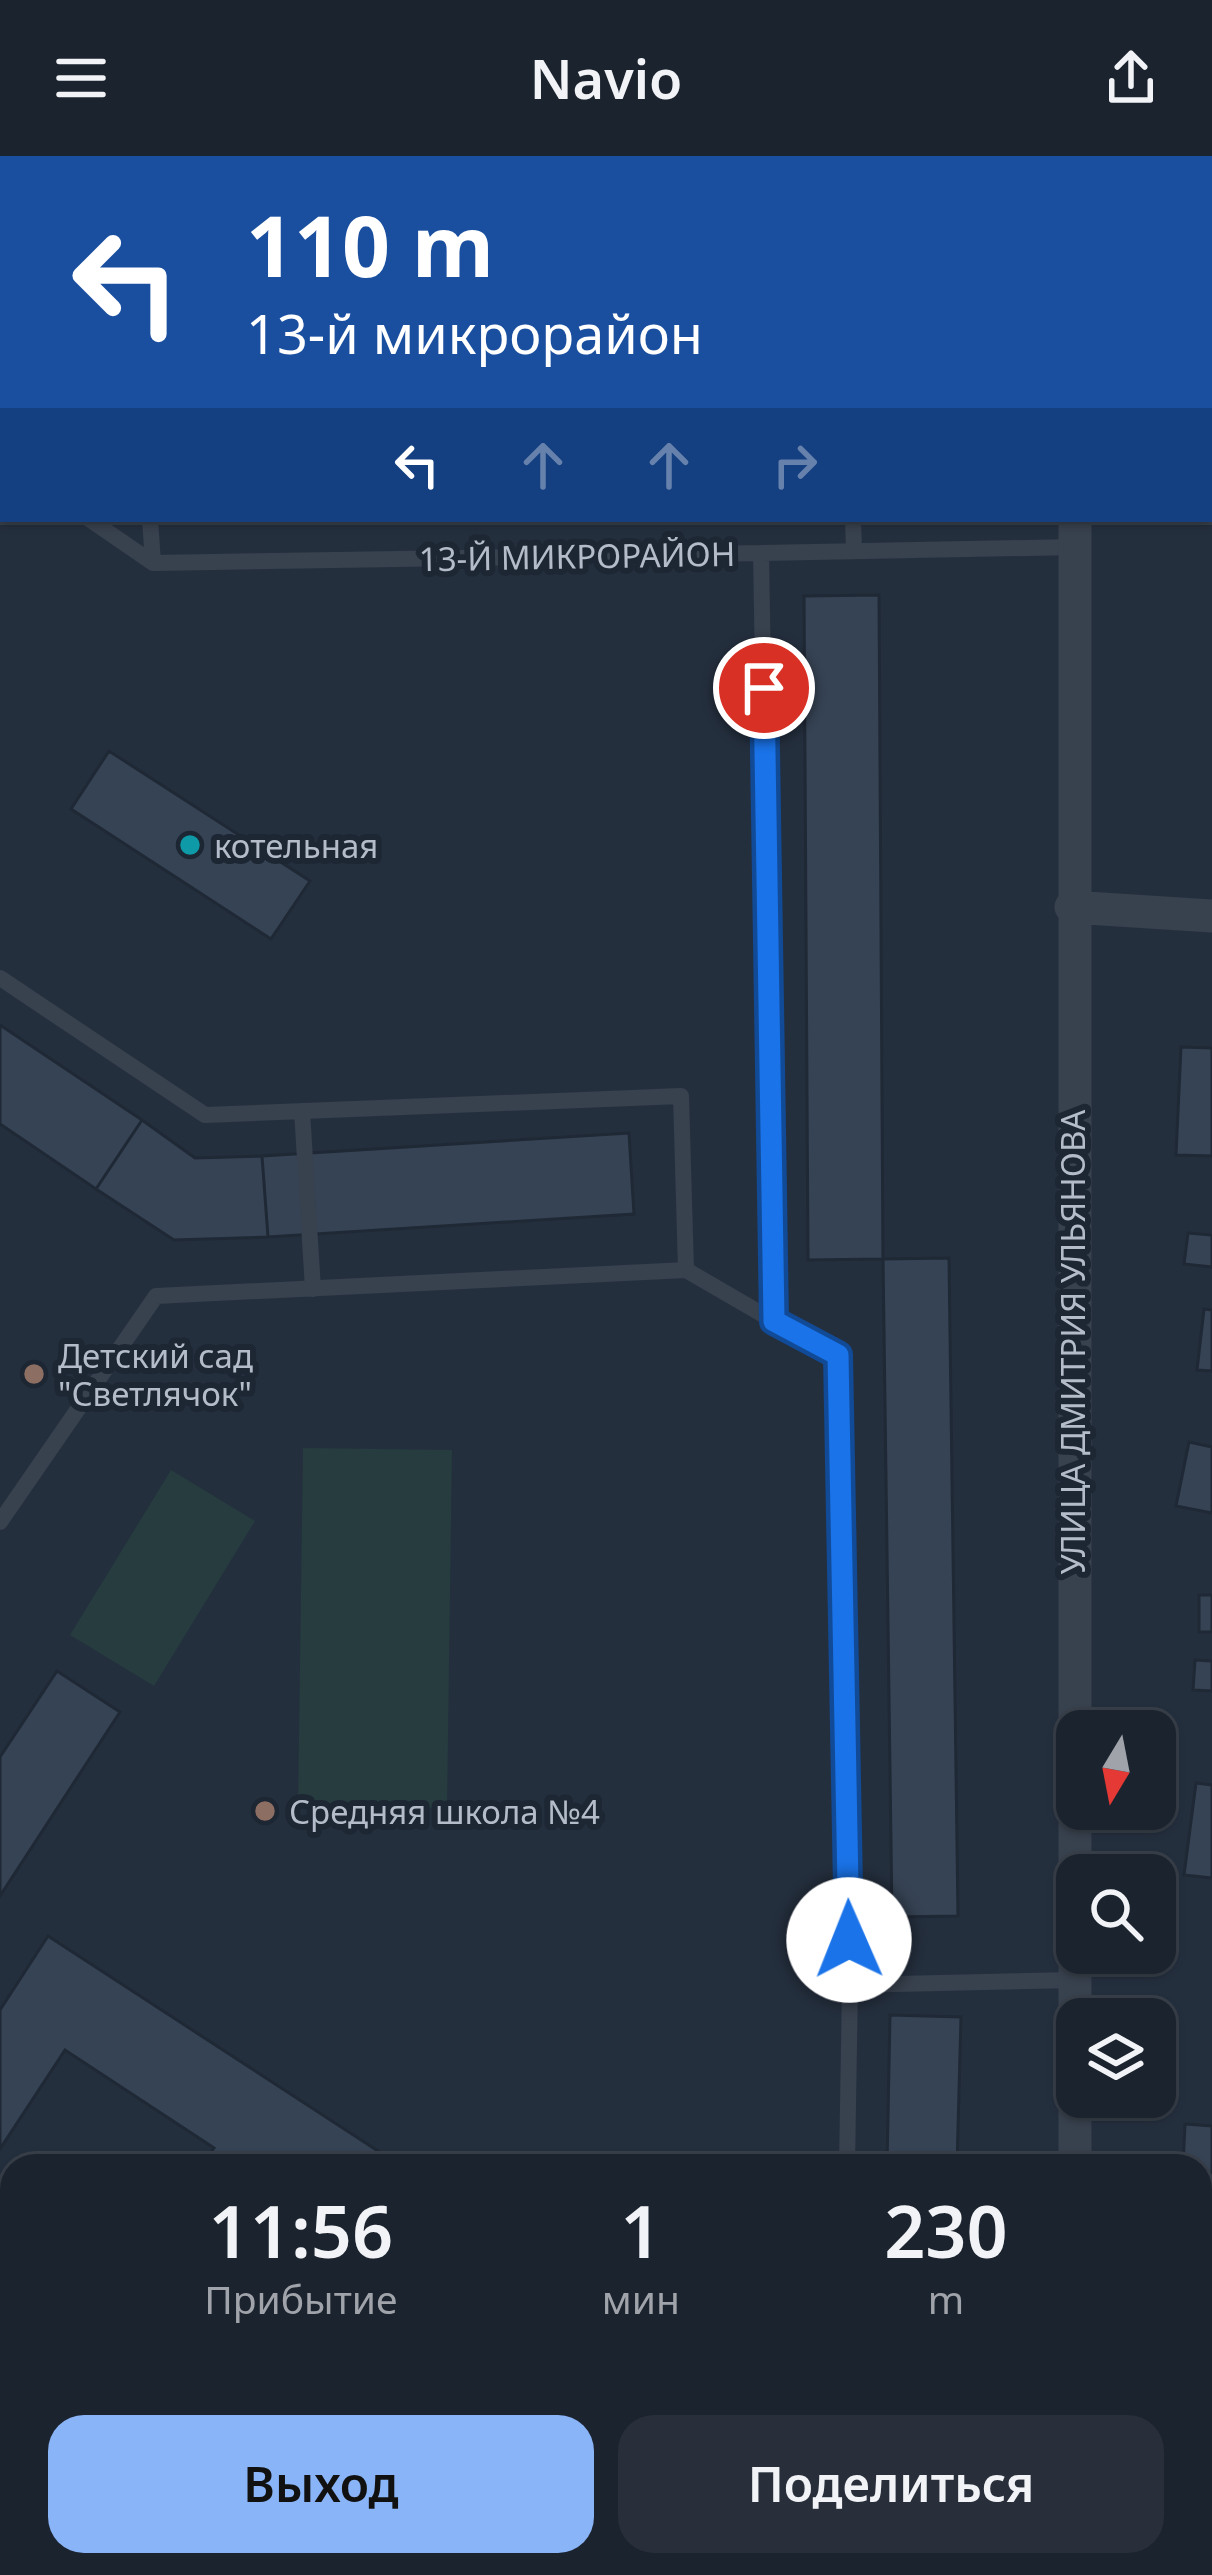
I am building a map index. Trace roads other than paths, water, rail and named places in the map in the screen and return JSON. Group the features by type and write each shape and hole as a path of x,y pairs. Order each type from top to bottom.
{"street":[{"name":"УЛИЦА ДМИТРИЯ УЛЬЯНОВА","path":"1075,533 1071,907 1075,2154"},
{"path":"1071,907 1212,916"}],"lane":[{"path":"93,522 152,563"},
{"path":"150,522 152,563"},
{"path":"853,522 854,551"},
{"path":"761,553 854,551 1075,533"},
{"name":"13-Й МИКРОРАЙОН","path":"152,563 761,553 774,1321"},
{"path":"0,978 205,1115 681,1096 686,1270"},
{"path":"302,1111 313,1288"},
{"path":"0,1522 156,1296 686,1270 838,1355 850,1985 847,2154"},
{"path":"850,1985 1074,1980"}],"place":[{"name":"котельная","path":"190,845"},
{"name":"Детский сад \"Светлячок\"","path":"34,1374"},
{"name":"Средняя школа №4","path":"265,1811"}]}
